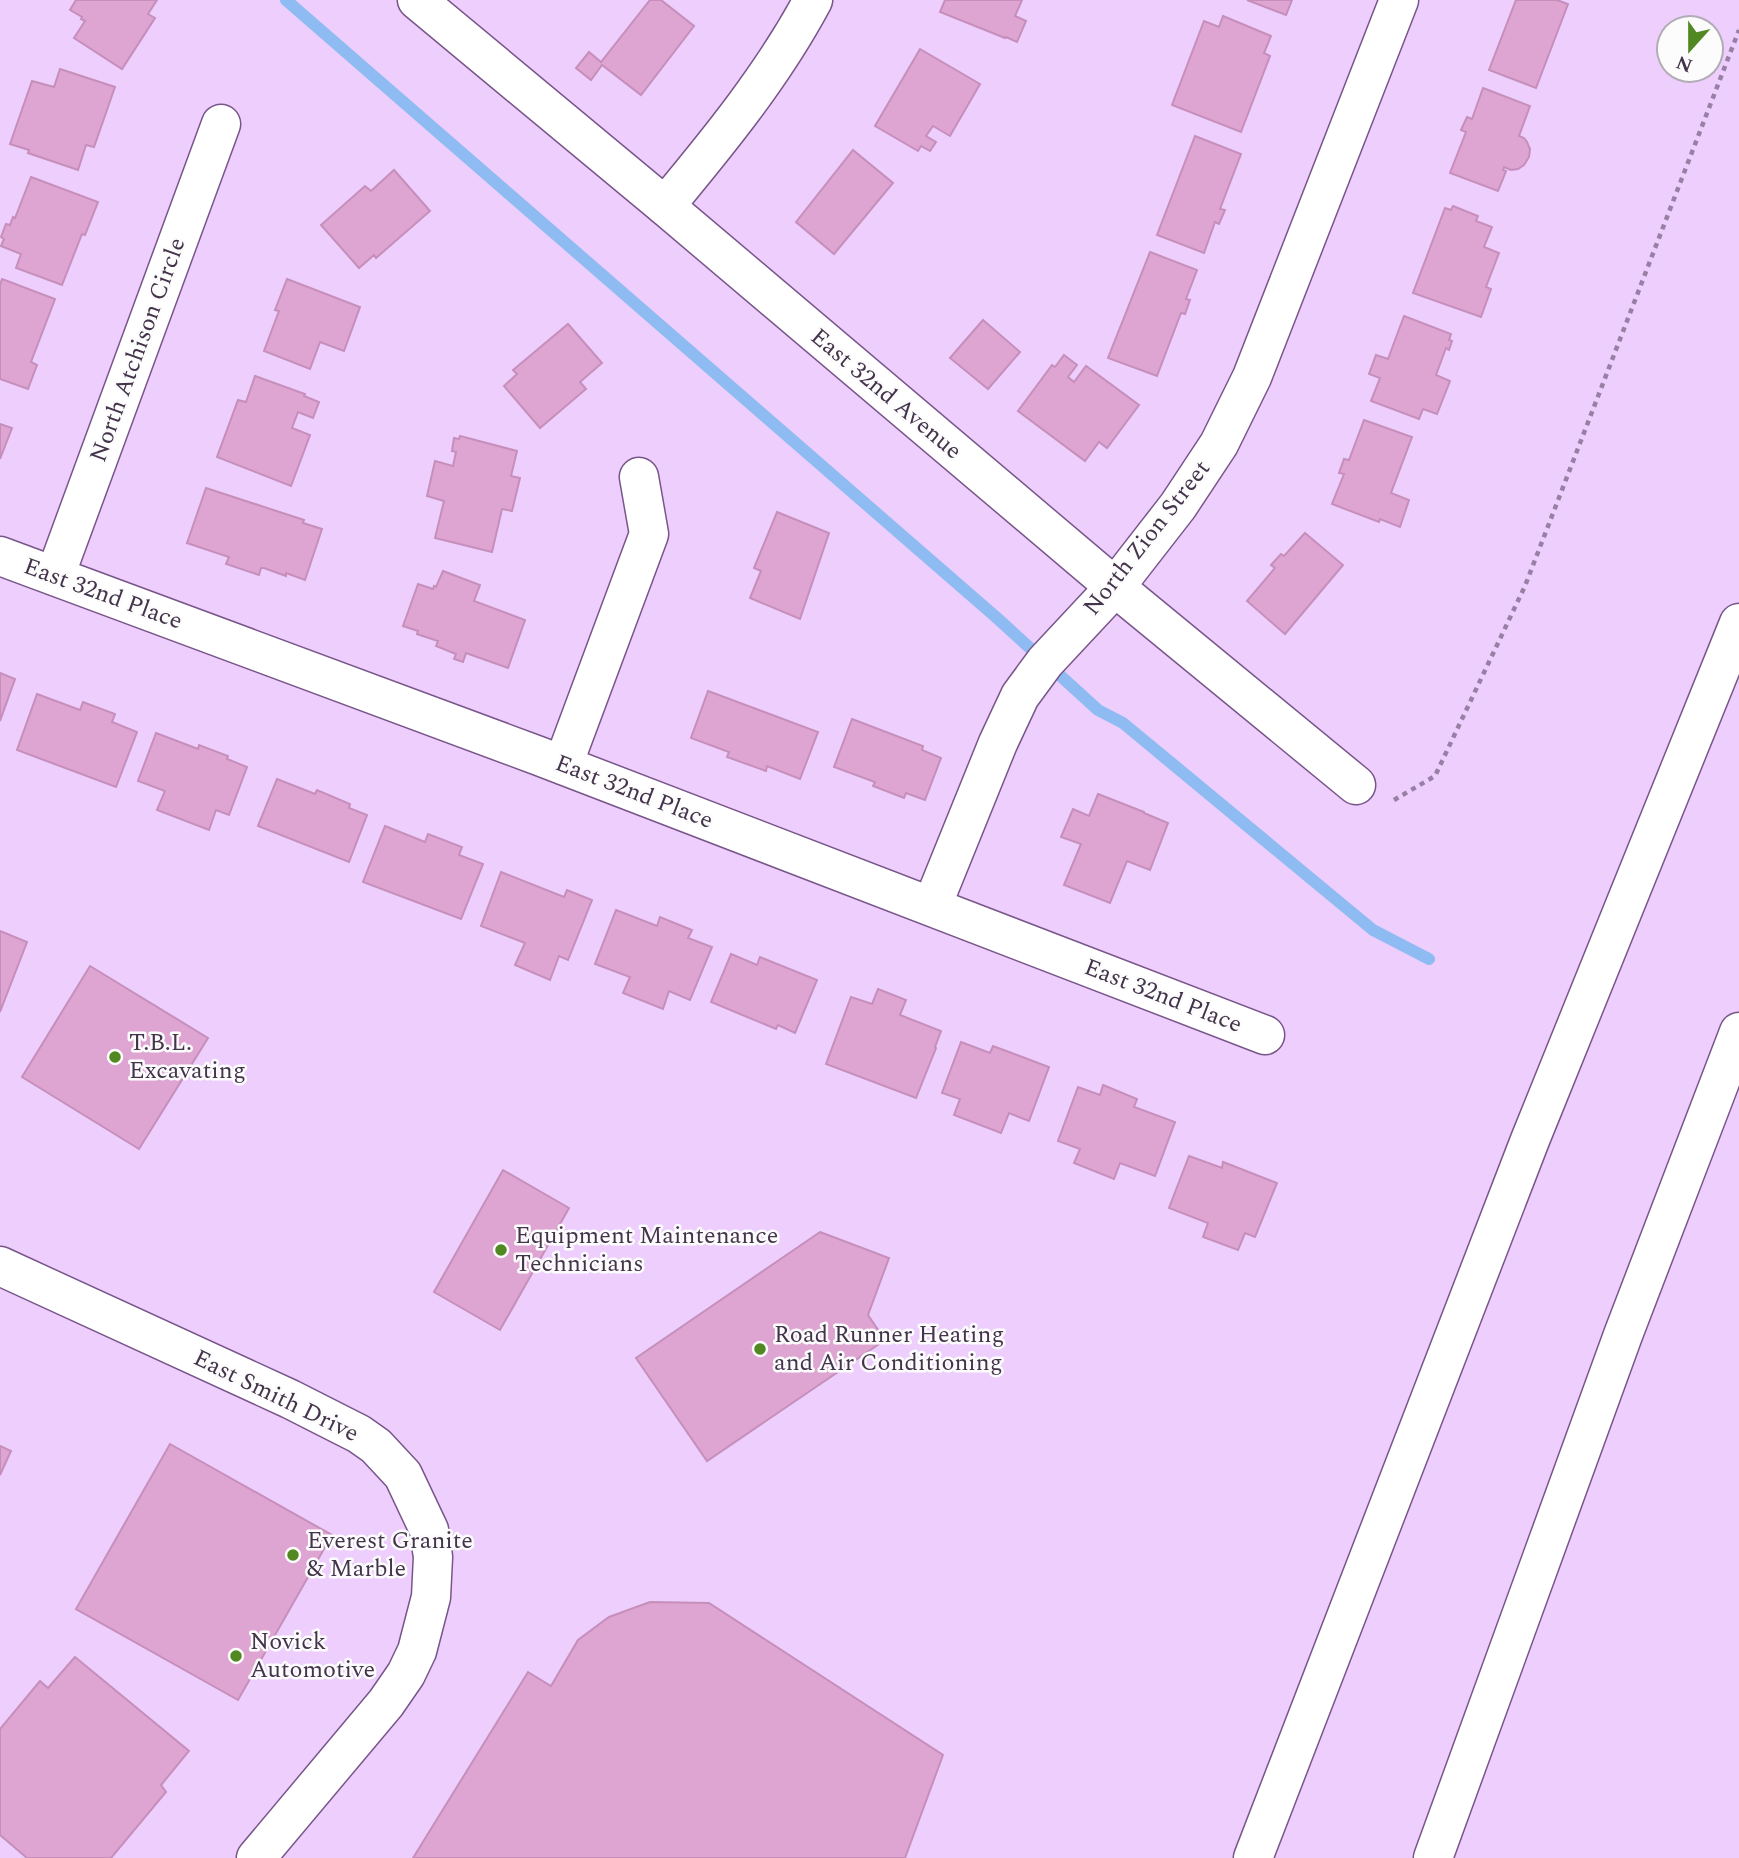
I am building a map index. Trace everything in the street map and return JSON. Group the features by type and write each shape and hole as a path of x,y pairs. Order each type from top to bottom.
{"main road":[{"name":"East 32nd Avenue","path":"417,0 1115,587 1356,785"},
{"path":"665,206 767,77 813,0"},
{"name":"North Zion Street","path":"932,906 998,743 1020,696 1052,655 1115,587 1178,506 1219,444 1252,377 1399,0"},
{"name":"North Atchison Circle","path":"55,576 221,124"},
{"path":"563,765 649,534 639,477"},
{"name":"East 32nd Place","path":"0,556 563,765 1265,1035"},
{"path":"1253,1858 1530,1140 1739,623"},
{"path":"1433,1858 1623,1335 1739,1032"},
{"name":"East Smith Drive","path":"0,1266 290,1399 359,1434 376,1446 403,1475 429,1530 433,1558 431,1597 417,1650 406,1674 386,1703 256,1858"},
{"path":"1409,1858 1623,1335"}],"path":[{"path":"1356,785 1383,806 1435,776 1525,586 1739,30"}],"building":[{"path":"76,0 157,0 148,14 155,18 122,69 74,38 85,21 70,10"},
{"path":"650,0 661,0 694,26 641,95 602,65 591,80 576,68 589,52 601,62"},
{"path":"945,0 1022,0 1015,16 1026,21 1017,42 940,12"},
{"path":"1247,0 1292,0 1286,15"},
{"path":"1516,0 1557,0 1568,4 1536,88 1489,70"},
{"path":"1223,16 1271,36 1264,53 1270,56 1241,132 1172,105 1204,21 1219,27"},
{"path":"920,49 980,84 950,136 933,126 926,136 936,142 930,151 921,146 918,151 875,126"},
{"path":"60,69 115,87 94,147 86,145 78,170 10,144 32,81 54,87"},
{"path":"1483,88 1530,106 1519,136 1527,142 1529,157 1518,169 1504,167 1503,170 1506,171 1498,191 1450,173 1466,132 1461,130 1467,117 1472,119"},
{"path":"1195,136 1241,154 1220,209 1225,210 1219,224 1215,222 1204,253 1157,235"},
{"path":"853,150 893,183 834,254 796,222"},
{"path":"394,170 430,211 376,258 374,255 359,268 321,225 365,186 371,191"},
{"path":"31,177 98,202 62,285 16,268 21,254 1,246 6,224 10,225 13,217 15,218"},
{"path":"1453,206 1478,216 1476,221 1492,227 1484,247 1499,253 1486,287 1491,289 1481,317 1413,293 1445,208 1451,210"},
{"path":"1150,252 1197,270 1186,299 1190,300 1185,314 1181,313 1157,376 1108,358"},
{"path":"2,279 55,299 31,362 37,365 28,389 0,379"},
{"path":"287,279 360,307 344,351 320,342 310,369 264,351 279,311 275,310"},
{"path":"1404,316 1451,334 1449,350 1446,348 1436,375 1450,381 1437,414 1423,409 1419,419 1371,401 1380,378 1369,374 1376,355 1388,359"},
{"path":"983,320 1020,352 988,389 950,358"},
{"path":"568,324 602,363 580,382 586,389 540,428 504,386 517,374 513,370"},
{"path":"1064,355 1077,365 1068,377 1074,382 1086,366 1139,405 1107,448 1099,442 1085,461 1018,411 1052,365 1055,367"},
{"path":"255,376 305,394 304,396 319,402 313,418 298,412 292,428 310,435 291,486 217,457 238,400 246,402"},
{"path":"1364,420 1412,437 1391,493 1409,500 1400,527 1332,504 1344,474 1339,473 1344,459 1349,460"},
{"path":"0,424 12,428 0,459"},
{"path":"460,436 517,451 511,476 520,478 512,511 502,509 492,552 435,538 444,501 427,496 435,461 453,466 456,452 452,451 454,438 459,439"},
{"path":"206,488 304,520 303,523 322,529 305,580 264,568 261,568 259,575 226,564 229,557 187,543"},
{"path":"777,512 829,533 800,619 750,598 761,571 754,568"},
{"path":"1305,533 1343,565 1285,634 1247,601 1275,568 1271,565 1281,554 1284,556"},
{"path":"443,571 480,585 474,601 525,620 508,668 466,653 463,662 454,659 456,654 436,646 438,641 403,626 418,584 433,589"},
{"path":"0,673 15,679 0,721"},
{"path":"708,691 818,732 800,779 767,766 766,771 727,757 729,752 691,738"},
{"path":"37,694 80,710 83,702 115,714 112,722 137,732 116,787 17,750"},
{"path":"852,719 923,746 922,750 941,758 925,800 906,793 904,798 873,786 875,782 834,767"},
{"path":"156,733 198,749 199,745 247,767 229,815 216,810 209,830 157,810 165,791 138,781"},
{"path":"277,779 315,794 317,790 350,804 349,808 367,815 349,862 258,826"},
{"path":"1098,794 1168,823 1150,870 1127,861 1110,903 1064,885 1081,844 1061,837 1073,809 1089,816"},
{"path":"385,826 425,842 428,834 462,847 459,855 483,864 461,919 363,882"},
{"path":"501,872 564,897 567,890 592,900 568,960 559,956 550,980 515,965 525,943 481,926"},
{"path":"616,910 657,926 660,917 692,930 688,938 712,947 690,1000 669,991 663,1009 623,993 630,977 595,964"},
{"path":"0,931 27,942 0,1012"},
{"path":"731,954 757,965 760,957 817,980 795,1033 778,1025 776,1029 711,1002"},
{"name":"T.B.L. Excavating","path":"90,966 208,1038 139,1149 22,1077"},
{"path":"878,989 906,1000 900,1015 941,1031 916,1098 826,1064 851,997 872,1004"},
{"path":"961,1042 990,1053 993,1046 1049,1067 1029,1121 1009,1113 1001,1133 954,1115 960,1099 942,1093"},
{"path":"1103,1085 1137,1099 1134,1107 1175,1122 1155,1176 1120,1163 1114,1179 1074,1163 1080,1149 1058,1141 1078,1087 1100,1095"},
{"path":"1189,1156 1222,1168 1223,1162 1277,1183 1255,1237 1245,1233 1238,1250 1203,1237 1208,1223 1169,1208"},
{"name":"Equipment Maintenance Technicians","path":"503,1170 569,1208 500,1330 434,1292"},
{"name":"Road Runner Heating and Air Conditioning","path":"820,1232 889,1258 868,1315 885,1340 707,1461 636,1358"},
{"path":"170,1444 332,1535 238,1700 76,1609"},
{"path":"0,1446 11,1451 0,1475"},
{"path":"650,1602 709,1603 943,1755 905,1858 413,1858 528,1672 551,1686 578,1640 609,1617"},
{"path":"75,1657 189,1751 161,1785 166,1792 111,1858 27,1858 0,1835 0,1729 40,1681 48,1688"}],"waterway":[{"path":"286,0 997,618 1098,710 1123,723 1373,930 1429,959"}],"place":[{"name":"T.B.L. Excavating","path":"115,1057"},
{"name":"Equipment Maintenance Technicians","path":"501,1250"},
{"name":"Road Runner Heating and Air Conditioning","path":"760,1349"},
{"name":"Everest Granite & Marble","path":"293,1555"},
{"name":"Novick Automotive","path":"236,1656"}]}
